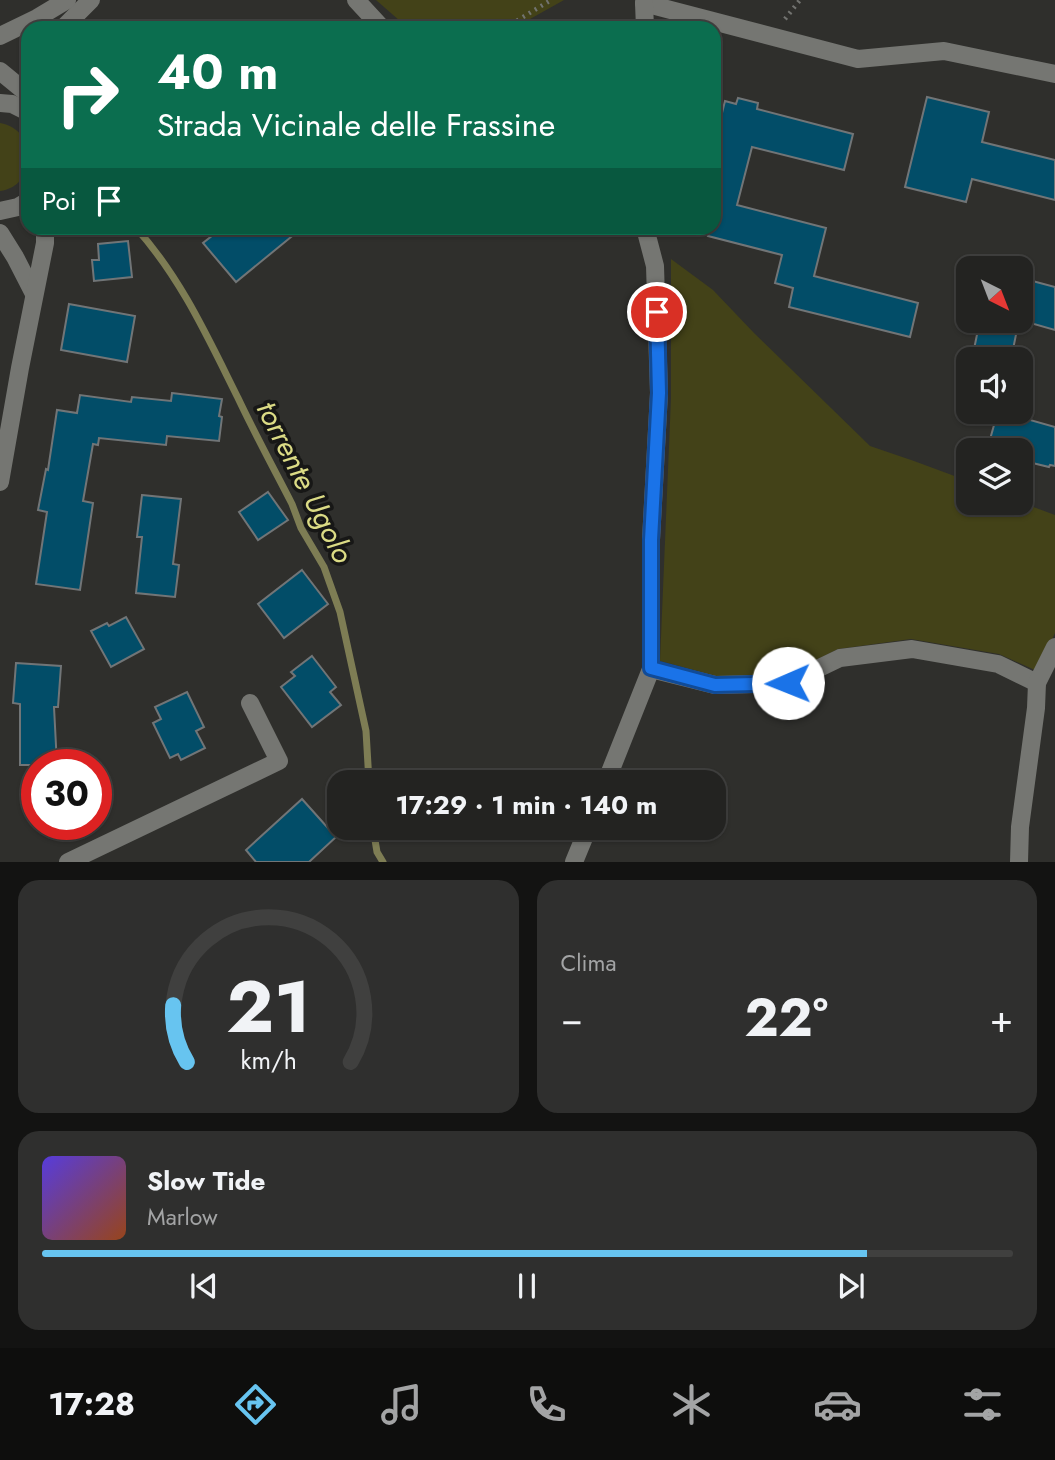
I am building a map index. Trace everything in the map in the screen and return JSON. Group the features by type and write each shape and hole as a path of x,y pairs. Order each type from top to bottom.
{"street":[{"path":"31,21 67,0"},
{"path":"70,21 92,0"},
{"path":"356,0 376,21"},
{"path":"645,21 644,1 718,21"},
{"path":"721,22 858,59 944,51 1055,74"},
{"path":"0,36 21,26"},
{"path":"0,71 21,88"},
{"path":"0,103 21,108"},
{"path":"0,211 21,205"},
{"path":"0,233 34,293"},
{"path":"0,482 46,235"},
{"path":"611,770 651,668 651,540 659,393 655,266 647,235"},
{"path":"1019,862 1020,827 1037,683 1055,647"},
{"path":"651,668 715,685 788,683 840,658 912,649 998,664 1037,683"},
{"path":"68,862 279,761 250,703"},
{"path":"575,862 583,840"}],"path":[{"path":"516,21 551,0"}],"shaded area":[{"path":"376,0 564,0 526,21 400,21"},
{"path":"0,123 12,127 21,135 21,179 12,187 0,191"},
{"path":"671,259 713,290 870,446 956,477 956,515 1033,515 1033,507 1055,515 1055,633 1037,671 999,654 911,639 838,649 784,676 716,676 660,661 671,398"}],"building":[{"path":"927,97 989,112 982,142 1055,160 1055,200 972,179 966,202 905,187"},
{"path":"738,98 758,103 757,109 853,134 844,170 752,147 737,205 826,228 814,276 918,303 910,337 789,307 793,288 775,283 782,255 708,236 721,235 721,117 725,101 736,104"},
{"path":"213,235 293,235 236,282 203,243"},
{"path":"128,241 132,277 94,281 92,260 99,260 98,244"},
{"path":"1033,281 1055,287 1055,330 1033,324"},
{"path":"69,304 135,316 127,362 61,350"},
{"path":"977,333 1016,333 1013,347 974,347"},
{"path":"172,393 222,399 219,441 167,436 166,445 99,438 98,445 93,444 83,501 93,503 80,590 36,584 47,512 38,510 46,469 48,470 57,410 77,413 80,395 131,402 132,397 171,401"},
{"path":"1033,421 1055,427 1055,466 1033,463 1033,438 990,438 994,424 1033,424"},
{"path":"268,492 288,520 258,540 239,512"},
{"path":"142,495 181,499 173,564 179,565 175,597 136,593 142,537 137,537"},
{"path":"302,570 328,604 284,638 258,604"},
{"path":"126,617 144,649 111,667 91,631"},
{"path":"312,656 336,687 330,692 341,705 312,727 281,687 295,676 291,672"},
{"path":"16,663 61,666 58,707 54,707 56,749 21,749 20,765 20,704 13,703"},
{"path":"187,692 204,727 196,731 205,748 181,760 178,754 170,758 153,723 161,719 155,707"},
{"path":"302,799 327,827 327,840 333,840 309,862 256,862 246,850"}],"waterway":[{"name":"torrente Ugolo","path":"142,235 167,267 193,309 292,504 301,528 324,567 340,612 366,731 368,770"},
{"name":"torrente Ugolo","path":"375,840 377,852 383,862"}],"route":[{"path":"657,312 659,393 651,540 651,668 715,685 788,683"}]}
